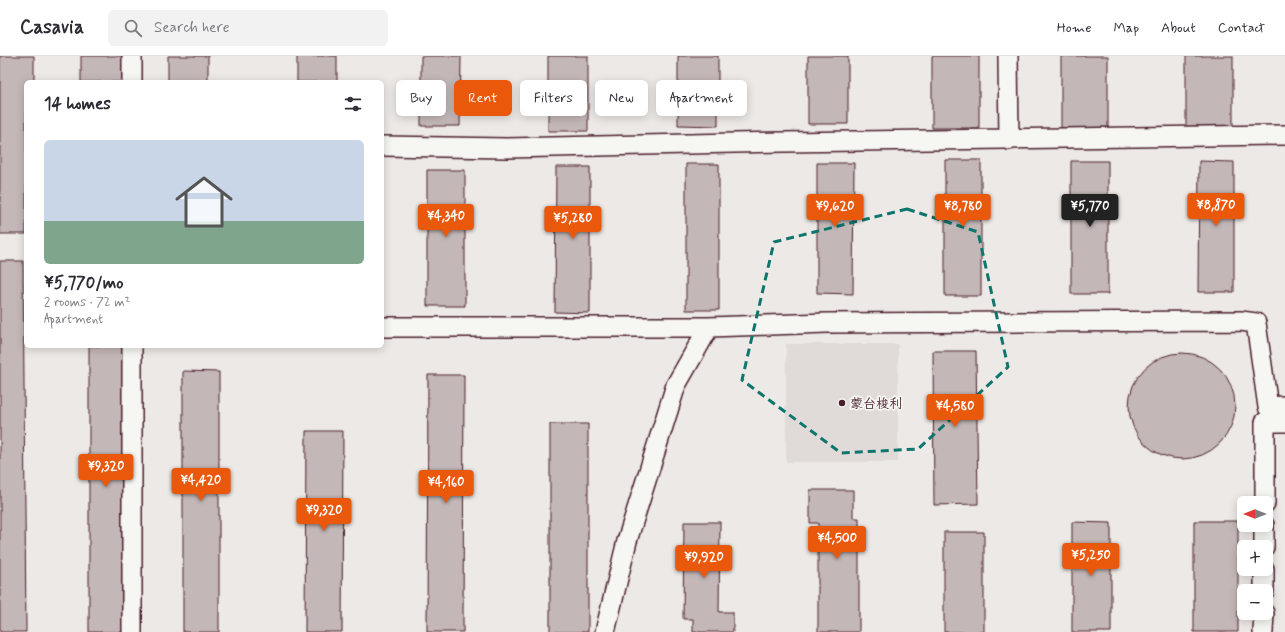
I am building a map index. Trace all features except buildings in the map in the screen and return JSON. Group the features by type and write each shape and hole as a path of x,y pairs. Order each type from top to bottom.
{"street":[{"path":"132,56 132,80"},
{"path":"1008,56 1009,140"},
{"path":"384,146 507,148 784,142 1285,135"},
{"path":"384,327 709,327 826,323 1242,321 1256,324 1268,407 1285,406"},
{"path":"605,632 627,540 676,385 709,327"},
{"path":"132,348 132,632"},
{"path":"1264,496 1265,422 1285,422"},
{"path":"1263,632 1264,620"}],"highlighted area":[{"path":"907,209 978,232 1008,367 918,449 841,453 742,380 774,242"}],"shaded area":[{"name":"蒙台梭利","path":"786,344 898,344 898,462 786,462"}],"place":[{"name":"蒙台梭利","path":"842,403"}]}
